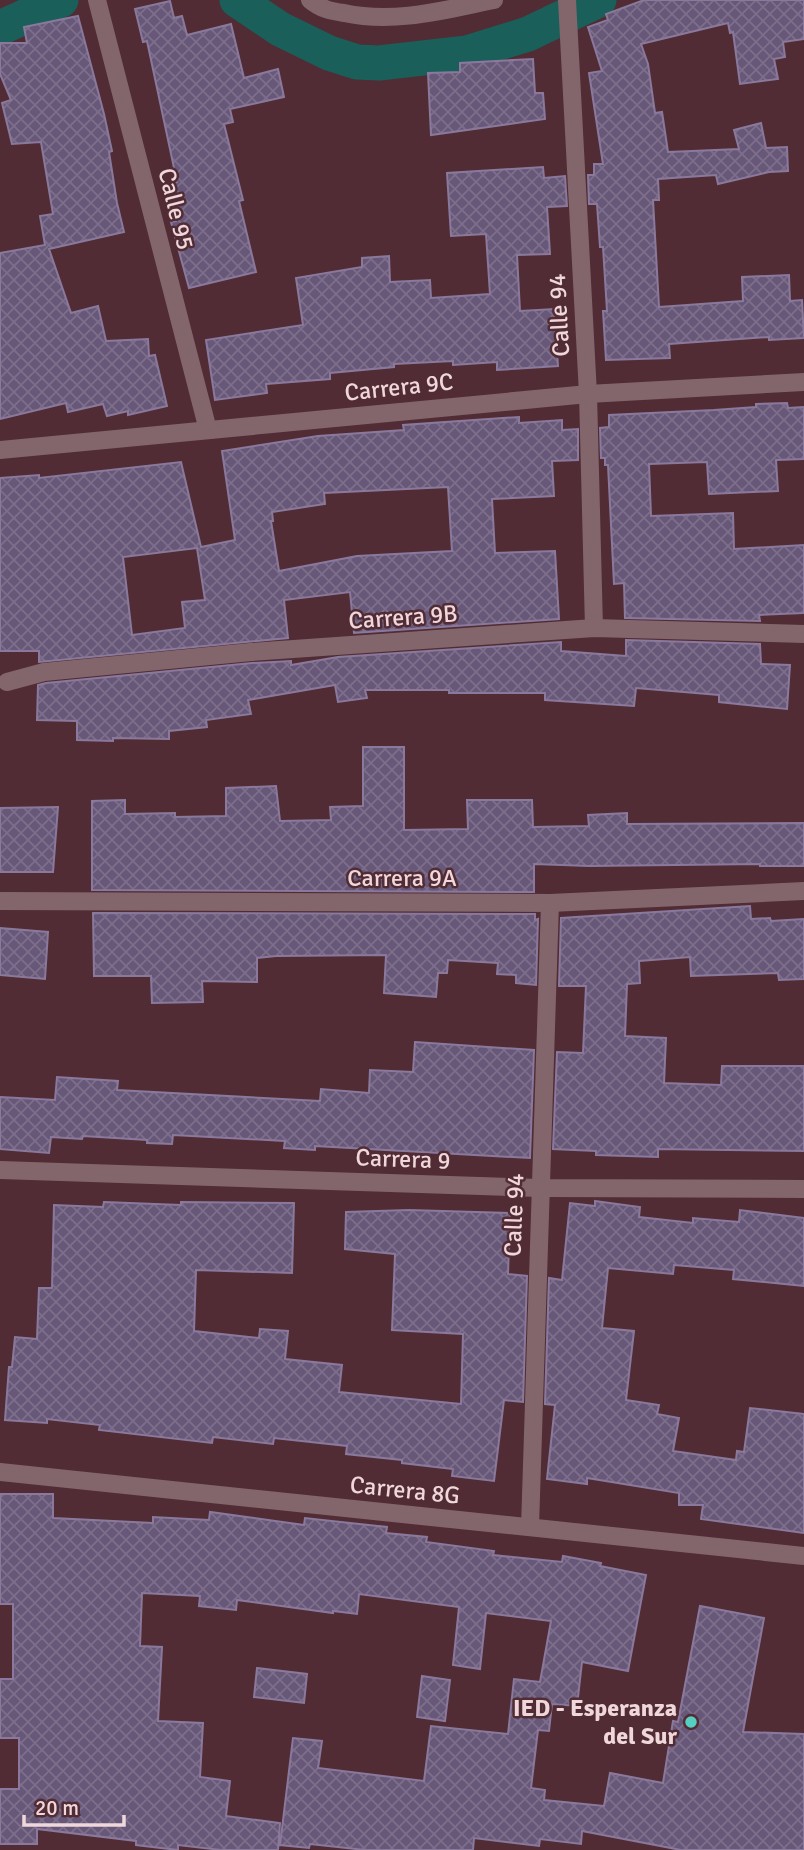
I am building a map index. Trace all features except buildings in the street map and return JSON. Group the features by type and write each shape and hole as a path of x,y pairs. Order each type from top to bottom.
{"street":[{"path":"310,0 319,8 368,18 415,16 494,0"},
{"name":"Calle 94","path":"568,0 568,42 588,394 594,628"},
{"name":"Calle 95","path":"98,4 208,430"},
{"name":"Carrera 9C","path":"0,450 588,394 804,382"},
{"name":"Carrera 9B","path":"7,682 44,672 251,652 594,628 804,634"},
{"name":"Carrera 9A","path":"0,901 550,903 804,891"},
{"name":"Calle 94","path":"530,1527 550,903"},
{"name":"Carrera 9","path":"0,1170 539,1188 804,1189"},
{"name":"Carrera 8G","path":"0,1472 804,1556"}],"waterway":[{"path":"0,28 61,0"},
{"path":"237,0 280,29 329,53 357,62 379,63 467,53 528,34 599,0"}],"place":[{"name":"IED - Esperanza del Sur","path":"691,1722"}]}
